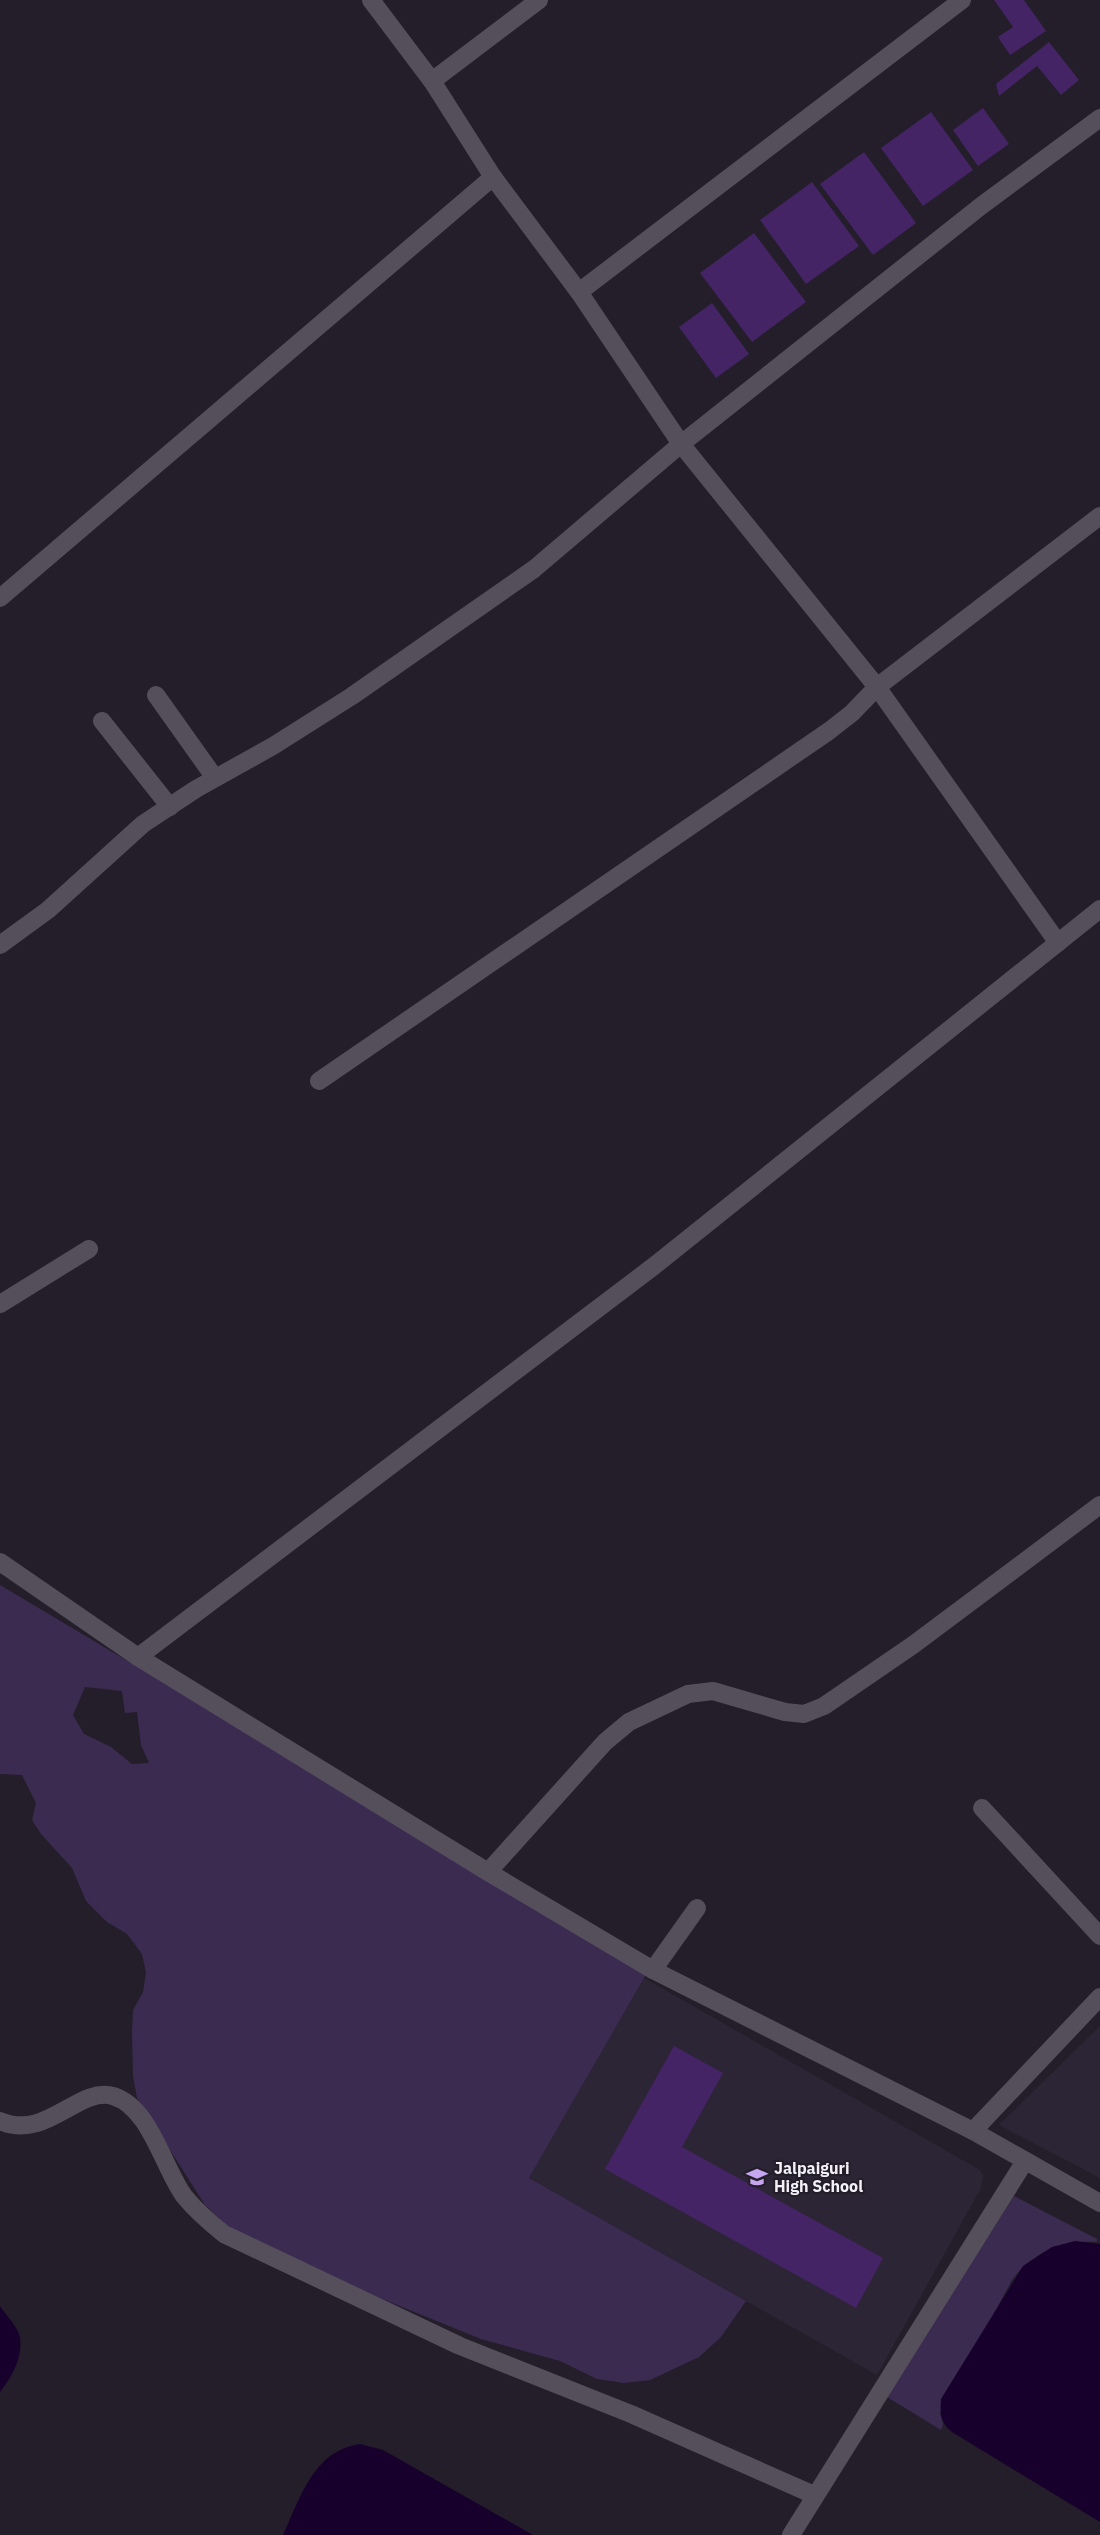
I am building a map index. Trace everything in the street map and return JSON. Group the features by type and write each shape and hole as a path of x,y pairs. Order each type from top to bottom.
{"street":[{"path":"371,0 432,81 493,177 579,292 681,444 877,687 1058,943"},
{"path":"432,81 539,0"},
{"path":"579,292 962,0"},
{"path":"0,945 48,910 143,824 351,696 534,569 681,444 971,214 1100,118"},
{"path":"0,598 493,177"},
{"path":"319,1081 829,731 852,713 877,687 1100,516"},
{"path":"156,695 216,778"},
{"path":"102,721 170,807"},
{"path":"138,1657 654,1266 1100,909"},
{"path":"0,1304 89,1249"},
{"path":"488,1872 605,1742 629,1722 688,1694 713,1691 785,1712 804,1714 824,1706 913,1645 1100,1505"},
{"path":"0,1562 138,1657 488,1872 653,1970 973,2131 1100,2203"},
{"path":"982,1808 1100,1936"},
{"path":"653,1970 697,1908"},
{"path":"973,2131 1100,1997"},
{"path":"0,2121 18,2127 47,2121 90,2098 112,2096 129,2105 144,2121 183,2194 203,2217 224,2234 460,2346 631,2414 814,2495"},
{"path":"791,2535 1025,2162"}],"shaded area":[{"path":"0,1585 648,1971 529,2178 746,2301 721,2337 699,2357 650,2380 624,2383 597,2379 560,2361 481,2339 375,2296 248,2238 224,2223 205,2205 137,2098 133,2076 132,2032 133,2010 143,1992 146,1973 142,1954 127,1934 107,1922 86,1901 72,1868 41,1834 32,1820 36,1803 22,1775 0,1774","holes":["85,1687 122,1691 125,1713 137,1712 141,1745 149,1763 132,1764 111,1747 84,1734 73,1715"]},
{"name":"Jalpaiguri High School","path":"644,1978 980,2170 983,2176 981,2188 877,2375 529,2178"},
{"path":"1100,2026 1100,2178 999,2125"},
{"path":"1014,2196 1097,2239 1097,2242 1072,2243 1049,2250 1020,2270 1012,2280 940,2413 943,2424 941,2430 887,2397"},
{"path":"1075,2241 1100,2244 1100,2522 952,2432 945,2425 941,2413 941,2399 1023,2266 1052,2247"},
{"path":"0,2306 18,2331 20,2349 16,2365 0,2392"},
{"path":"360,2444 383,2450 533,2535 283,2535 303,2491 320,2466 344,2448"}],"building":[{"path":"994,0 1024,0 1046,31 1010,55 998,37 1013,27"},
{"path":"1049,42 1079,80 1061,95 1037,66 999,96 996,84"},
{"path":"983,108 1009,144 978,166 953,130"},
{"path":"931,112 973,170 923,206 881,148"},
{"path":"864,152 916,223 873,255 820,184"},
{"path":"812,182 859,246 806,284 760,220"},
{"path":"754,233 806,302 752,342 700,273"},
{"path":"712,303 749,354 716,378 679,327"},
{"path":"674,2046 723,2073 682,2147 883,2258 856,2308 605,2169"}],"place":[{"name":"Jalpaiguri High School","path":"757,2177"}]}
